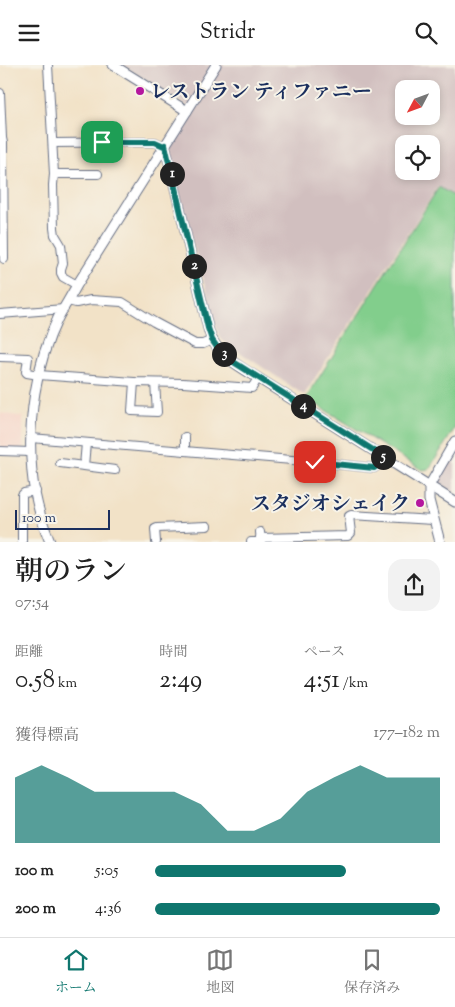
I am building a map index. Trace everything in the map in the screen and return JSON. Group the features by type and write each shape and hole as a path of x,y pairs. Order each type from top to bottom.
{"street":[{"path":"48,65 53,143 54,235 61,245 63,263 61,273 63,277 77,285"},
{"path":"113,65 187,111"},
{"path":"50,542 39,508 32,473 31,452 34,396 46,349 58,319 77,285 216,65"},
{"path":"0,93 5,195 2,230 4,259"},
{"path":"53,143 155,142 165,146"},
{"path":"165,146 208,328 212,340 221,353 455,502"},
{"path":"54,174 98,174"},
{"path":"80,174 80,183"},
{"path":"0,314 91,300 122,302 154,322 195,343 203,344 212,340"},
{"path":"0,357 28,359 26,372 39,375 252,388 258,378"},
{"path":"134,382 132,411 157,412 155,383"},
{"path":"184,451 185,437"},
{"path":"31,438 184,451 204,450 374,468 384,457"},
{"path":"440,542 429,500 429,486 455,441"},
{"path":"84,466 86,443"},
{"path":"0,451 31,452"},
{"path":"63,466 84,466 111,471"},
{"path":"21,542 22,495 36,491"},
{"path":"251,542 260,542 260,535 348,536 351,533 349,516 351,515 434,520"},
{"path":"156,542 155,529 157,528 207,526"}],"shaded area":[{"path":"123,65 455,65 455,196 438,187 304,395 220,339 165,145 189,107"},
{"path":"0,413 23,417 23,449 0,449"},
{"path":"455,443 455,493 433,479"}],"green space":[{"path":"439,187 455,197 455,428 429,469 422,470 306,398"}],"place":[{"name":"レストラン ティファニー","path":"140,91"},
{"name":"スタジオシェイク","path":"420,503"}],"route":[{"path":"102,142 155,142 165,145 208,328 212,340 221,353 384,457 374,468 315,462"}]}
